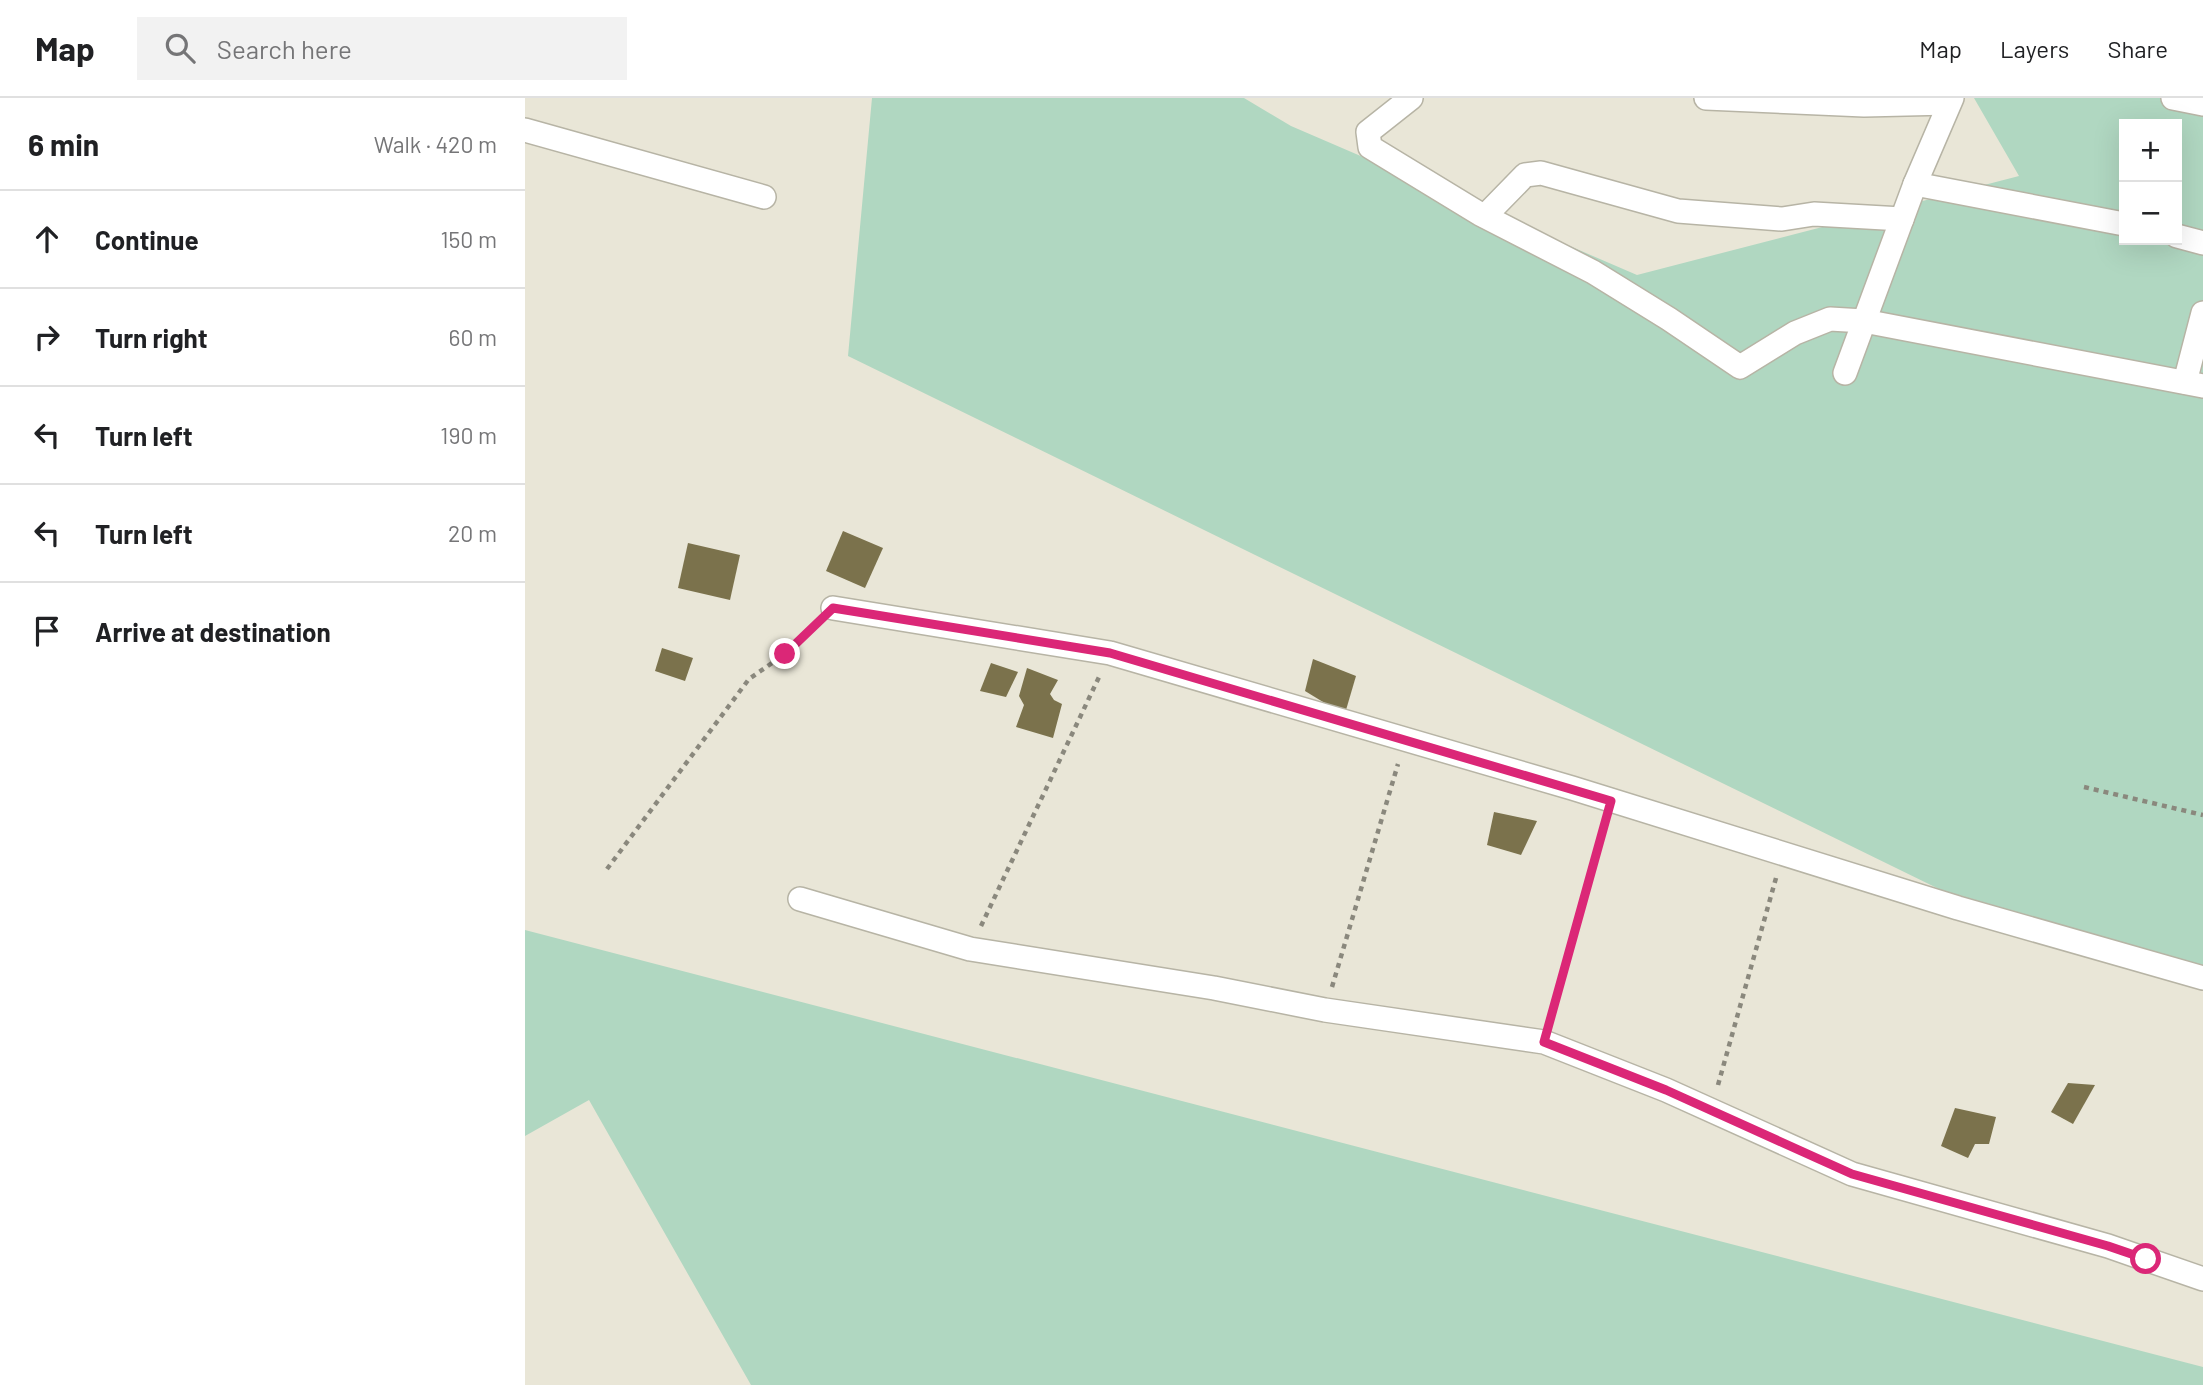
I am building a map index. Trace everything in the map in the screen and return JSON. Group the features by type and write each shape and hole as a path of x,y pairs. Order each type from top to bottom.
{"street":[{"path":"1411,98 1368,132 1370,147 1485,216 1593,272 1669,318 1740,367 1795,333 1830,319 1864,321 2194,384 2203,313"},
{"path":"1706,98 1864,104 1951,101 1915,184 1845,373"},
{"path":"2173,98 2203,104"},
{"path":"525,130 764,197"},
{"path":"1485,216 1525,176 1541,173 1678,211 1782,219 1814,214 1902,219"},
{"path":"1915,184 2119,223"},
{"path":"2182,237 2203,243"},
{"path":"833,608 1110,653 1611,801 1958,908 2203,978"},
{"path":"800,899 970,949 1214,988 1325,1010 1544,1042 1666,1090 1852,1174 2108,1246 2203,1279"}],"path":[{"path":"607,869 749,679 785,654 833,608"},
{"path":"970,949 1110,653"},
{"path":"1325,1010 1406,740"},
{"path":"2084,787 2203,815"},
{"path":"1544,1042 1611,801"},
{"path":"1711,1110 1783,853"}],"green space":[{"path":"872,98 1244,98 1291,126 1637,275 2019,176 1974,98 2203,98 2203,966 1941,890 848,356"},
{"path":"525,930 2203,1367 2203,1385 751,1385 589,1100 525,1136"}],"building":[{"path":"843,531 883,548 865,588 826,571"},
{"path":"688,543 740,555 730,600 678,588"},
{"path":"662,648 693,658 685,681 655,671"},
{"path":"1313,659 1356,676 1346,710 1328,705 1305,691"},
{"path":"991,663 1018,672 1006,697 980,691"},
{"path":"1027,668 1058,680 1050,694 1062,704 1053,738 1016,727 1024,705 1019,696"},
{"path":"1494,812 1537,821 1521,855 1487,845"},
{"path":"2068,1083 2095,1085 2073,1124 2051,1112"},
{"path":"1955,1108 1996,1117 1989,1144 1975,1144 1968,1158 1941,1146"}],"route":[{"path":"785,654 833,608 1110,653 1611,801 1544,1042 1666,1090 1852,1174 2146,1259"}]}
